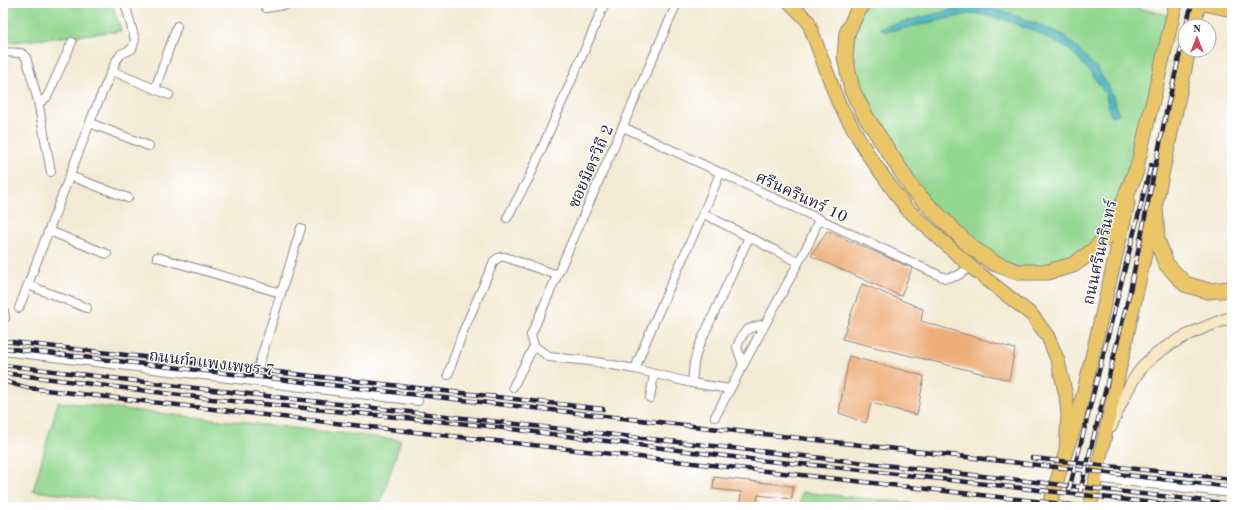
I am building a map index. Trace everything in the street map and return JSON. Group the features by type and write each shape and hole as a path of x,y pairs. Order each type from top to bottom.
{"highway":[{"path":"864,3 857,12 847,33 845,57 852,90 864,115 914,191 971,247 994,263 1018,272 1048,272 1073,265 1093,251 1112,231 1136,171"},
{"path":"1204,3 1232,9"},
{"path":"1155,206 1157,240 1166,264 1185,284 1208,292 1232,289"}],"main road":[{"path":"790,3 808,21 838,102 869,156 906,208 970,267 1032,315 1048,337 1058,361 1066,396 1068,415 1066,451"},
{"name":"ถนนศรีนครินทร์","path":"1049,507 1077,421 1176,3"},
{"path":"1196,18 1199,3"},
{"path":"1090,507 1095,478 1187,58"},
{"path":"1100,457 1122,400 1141,369 1163,349 1191,334 1232,317"},
{"path":"1056,507 1072,447 1077,421"}],"street":[{"path":"19,308 90,123 116,61 121,54 132,49 135,40 125,3"},
{"path":"266,8 294,3"},
{"path":"507,218 530,176 605,3"},
{"name":"ซอยมิตรวิถี 2","path":"513,387 533,343 531,335 677,3"},
{"path":"155,89 177,26"},
{"path":"38,101 42,101 48,97 72,42"},
{"path":"3,52 21,53 26,57 38,101 51,172"},
{"path":"112,71 169,95"},
{"path":"90,123 149,146"},
{"name":"ศรีนครินทร์ 10","path":"623,127 945,278 957,276 970,267"},
{"path":"635,369 646,340 704,214 720,173"},
{"path":"70,176 128,198"},
{"path":"704,214 798,262"},
{"path":"715,417 798,262 819,219"},
{"path":"254,381 300,228"},
{"path":"49,231 107,254"},
{"path":"692,383 694,363 698,348 749,237"},
{"path":"448,375 462,334 494,261 500,256 505,257 558,275"},
{"path":"158,257 281,293"},
{"path":"28,285 87,308"},
{"path":"3,306 5,318"},
{"path":"743,365 737,347 741,336 749,328 765,324"},
{"path":"533,343 549,357 590,361 635,369 692,383 730,389"},
{"name":"ถนนกำแพงเพชร 7","path":"3,351 418,401"},
{"path":"650,398 654,374"},
{"path":"1095,478 1232,493"}],"green space":[{"path":"3,3 112,3 121,31 3,43"},
{"path":"864,3 1115,3 1173,16 1136,171 1093,251 1048,272 994,263 914,191 865,115 847,33"},
{"path":"58,402 401,440 379,507 164,507 33,491"},
{"path":"802,492 940,506 800,507"}],"water":[{"path":"966,6 1009,13 1064,35 1096,68 1109,86 1119,114 1111,116 1105,93 1092,74 1069,49 1034,31 1003,19 974,13 886,32 879,28"}],"building":[{"path":"827,231 912,268 901,296 811,256"},
{"path":"862,284 923,309 921,321 1015,349 1009,380 842,339"},
{"path":"849,356 924,376 917,415 871,403 866,423 839,413"},
{"path":"714,477 793,486 792,499 758,495 757,505 740,503 741,492 713,489"}],"railway":[{"path":"1188,18 1192,3"},
{"path":"1080,492 1130,291 1166,113 1179,58"},
{"path":"1069,490 1151,165"},
{"path":"3,341 603,409"},
{"path":"3,348 1232,487"},
{"path":"3,365 195,388 1232,504"},
{"path":"3,373 212,399 488,426 757,460 834,467 1190,507"},
{"path":"3,381 28,388 1089,507"},
{"path":"1032,458 1232,479"}]}
